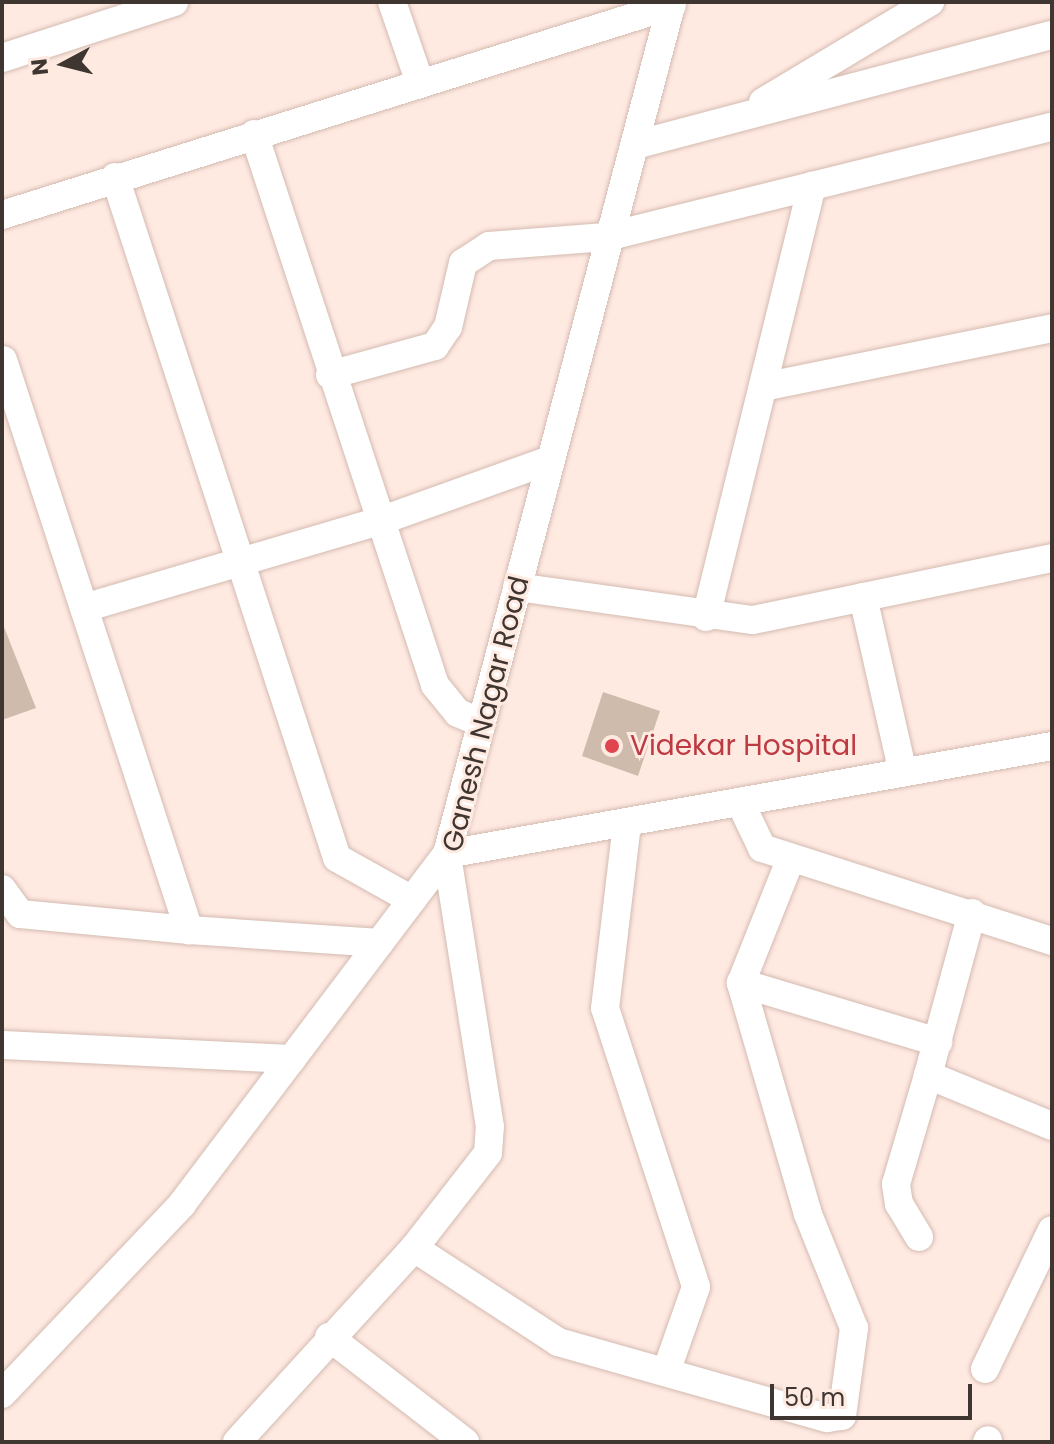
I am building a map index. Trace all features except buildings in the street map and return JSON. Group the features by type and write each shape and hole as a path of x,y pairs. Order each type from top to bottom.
{"street":[{"path":"2,58 174,2"},
{"path":"392,2 419,80"},
{"path":"738,118 930,2"},
{"path":"2,215 419,80 672,3"},
{"name":"Ganesh Nagar Road","path":"237,1442 329,1337 414,1248 492,1140 447,854 606,237 635,145 672,3"},
{"path":"635,145 1052,35"},
{"path":"330,375 435,346 448,327 463,263 476,251 606,237 1052,127"},
{"path":"254,134 377,522 435,685 458,713 482,723"},
{"path":"115,177 337,858 412,900"},
{"path":"706,617 812,186"},
{"path":"763,387 1052,328"},
{"path":"2,359 189,930"},
{"path":"84,608 377,522 550,460"},
{"path":"517,587 706,617 753,620 1052,558"},
{"path":"863,597 903,773"},
{"path":"3,1390 182,1204 447,854 1052,746"},
{"path":"740,802 757,844 791,858 972,913 1052,941"},
{"path":"627,824 605,1008 696,1287 666,1372"},
{"path":"414,1248 529,1329 827,1418 845,1411 854,1328 808,1214 741,983 791,858"},
{"path":"2,889 20,914 380,943"},
{"path":"919,1237 899,1204 896,1184 972,913"},
{"path":"741,983 938,1042"},
{"path":"8,1054 292,1059"},
{"path":"928,1075 1052,1126"},
{"path":"985,1369 1052,1230"},
{"path":"329,1337 465,1442"}],"place":[{"name":"Videkar Hospital","path":"612,746"}]}
